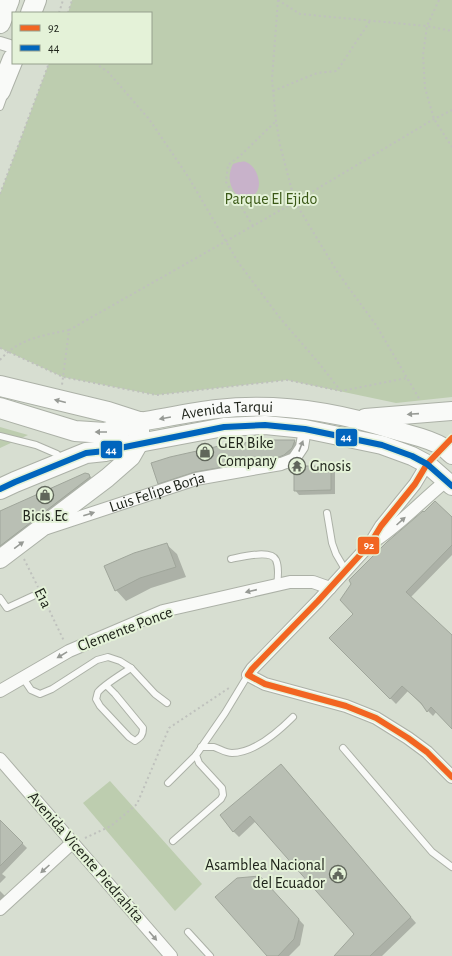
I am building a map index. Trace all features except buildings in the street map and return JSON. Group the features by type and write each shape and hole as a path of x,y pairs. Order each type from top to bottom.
{"main road":[{"path":"0,23 10,0"},
{"path":"31,12 36,0"},
{"path":"0,91 12,61"},
{"name":"Avenida Tarqui","path":"0,386 108,412 138,422 217,409 266,406 310,411 356,419 425,440 450,451"},
{"path":"0,408 75,430 105,433 138,422 139,443 131,457 39,531"},
{"path":"356,419 452,411"},
{"name":"Avenida Tarqui","path":"0,489 86,453 105,451 224,427 265,425 305,429 382,445 412,456 450,481"},
{"path":"426,464 450,451"},
{"path":"0,474 28,461 57,454 86,453"},
{"name":"Luis Felipe Borja","path":"0,559 17,545 39,531"}],"street":[{"path":"0,43 12,48"},
{"path":"0,48 12,48"},
{"name":"Luis Felipe Borja","path":"39,531 196,479 281,464 294,459 302,447 305,429"},
{"path":"426,464 415,484 386,520 370,544 330,588 270,649 248,675 265,684 346,706 376,718 427,752 452,777"},
{"path":"370,544 388,533 429,495 450,481"},
{"name":"Clemente Ponce","path":"0,691 69,651 163,611 290,582 313,582 330,588"},
{"name":"Avenida Vicente Piedrahíta","path":"0,759 171,956"},
{"path":"0,909 73,842"}],"lane":[{"path":"36,12 41,0"},
{"path":"0,107 17,64"},
{"path":"0,436 36,445 57,454"},
{"path":"328,514 332,543 336,554 346,571"},
{"path":"231,559 262,554 271,555 276,560 278,570 277,585"},
{"path":"0,598 7,608 33,596"},
{"path":"23,678 31,690 40,694 52,689 97,660 108,657 120,661 131,668 155,694 167,704"},
{"path":"106,686 144,728 141,738 135,741 129,738 100,706 96,699 98,692 106,686 131,668"},
{"path":"168,783 196,755 225,713 248,675"},
{"path":"201,747 213,747 231,753 240,752 255,746 278,732 293,717"},
{"path":"344,748 432,852 452,866"},
{"path":"173,841 221,799 223,795 222,788 199,763 196,755"},
{"path":"188,932 210,956"}],"path":[{"path":"59,12 64,0"},
{"path":"68,12 72,0"},
{"path":"0,348 63,376 156,395 287,380 341,391 407,378 376,325 338,272 295,202 280,145 273,91 272,79 278,0 300,14 427,26 452,31"},
{"path":"439,0 427,26 423,55 425,88 434,119 452,147"},
{"path":"273,91 317,73 337,71 370,21"},
{"path":"0,194 49,64"},
{"path":"96,64 108,72 149,119 189,178 238,262 280,318 341,391"},
{"path":"0,360 7,352 30,338 69,330 295,202 434,119 452,110"},
{"path":"253,226 226,182 228,165 240,156 276,121"},
{"path":"60,401 69,330"},
{"name":"E1a","path":"17,545 38,588"},
{"name":"E1a","path":"42,595 69,651"},
{"path":"73,842 111,826 137,804 169,728 248,675"}],"green space":[{"name":"Parque El Ejido","path":"72,0 452,0 452,397 396,403 287,380 156,395 63,377 0,348 0,194 49,64 152,64 152,12 68,12"},
{"path":"0,427 28,435 0,448"},
{"path":"110,781 202,884 175,911 83,803"}],"shaded area":[{"path":"239,162 250,164 257,173 259,184 258,189 256,193 250,197 239,197 231,186 231,168 233,164"}],"transit line":[{"name":"44","path":"0,489 86,453 105,451 224,427 265,425 305,429 382,445 412,456 427,464 452,486"},
{"name":"92","path":"452,438 427,464 415,484 381,526 370,544 248,675 265,684 346,706 376,718 427,752 452,777"}],"place":[{"name":"GER Bike Company","path":"205,452"},
{"name":"Gnosis","path":"297,466"},
{"name":"Bicis.Ec","path":"45,495"},
{"name":"Asamblea Nacional del Ecuador","path":"338,874"}]}
